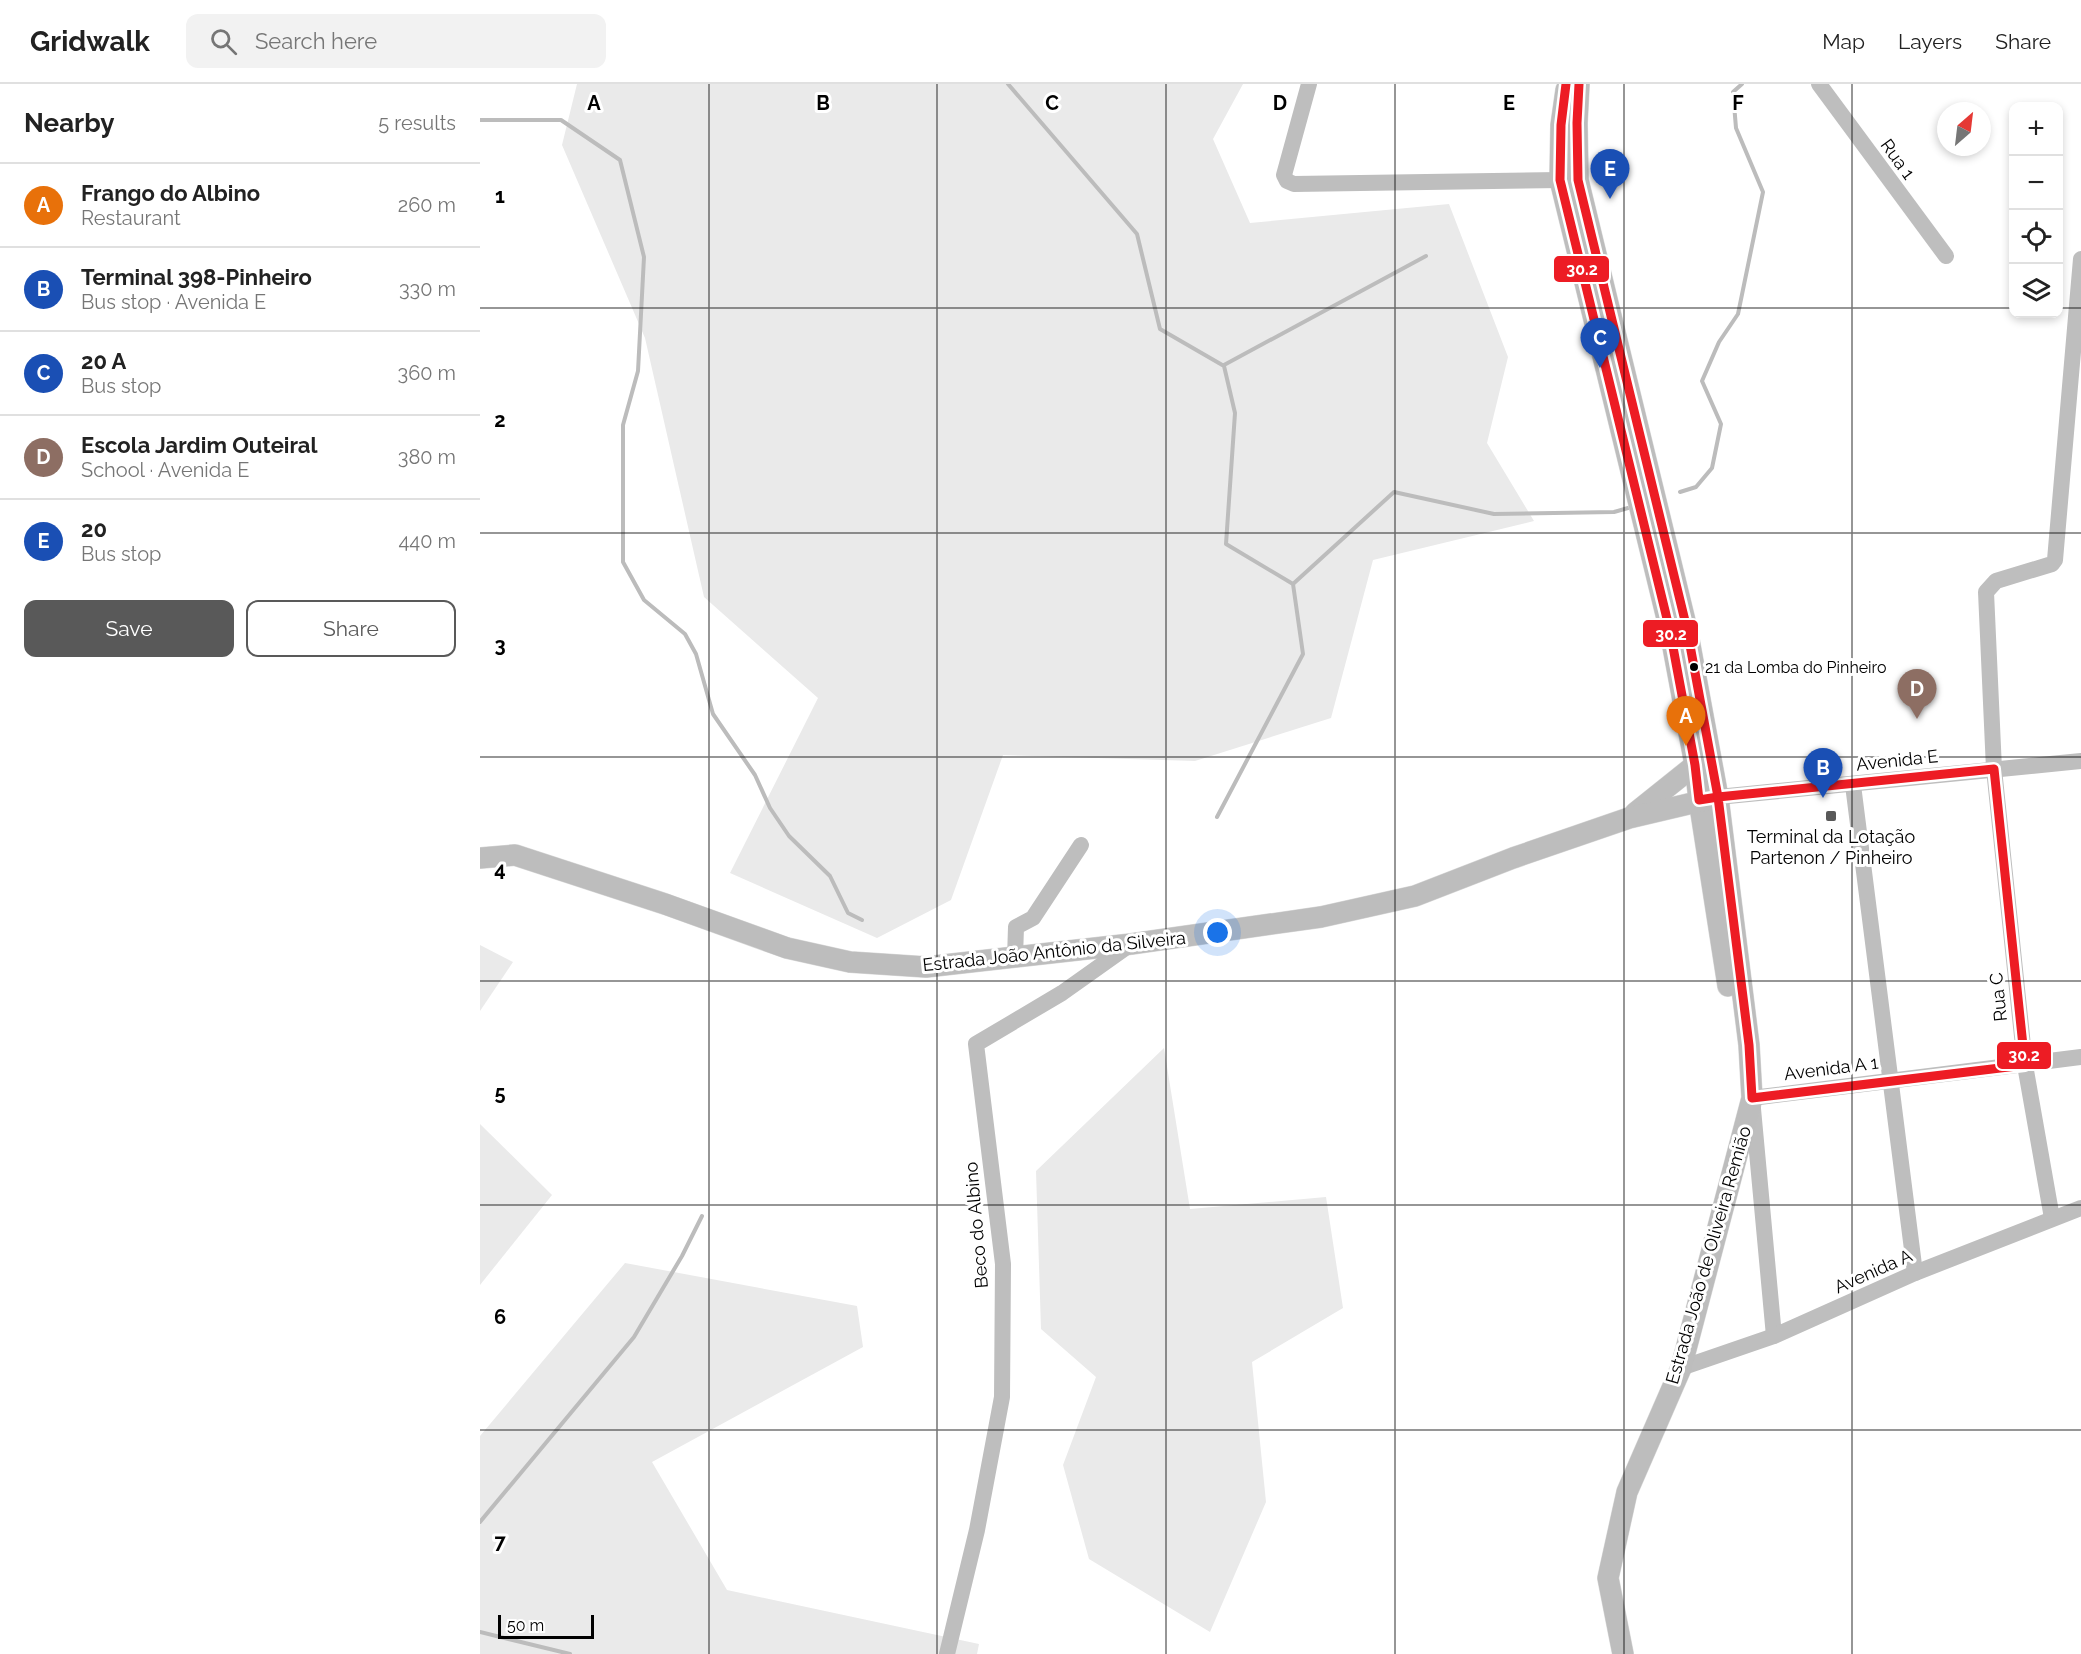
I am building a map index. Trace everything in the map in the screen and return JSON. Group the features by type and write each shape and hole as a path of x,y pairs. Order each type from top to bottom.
{"main road":[{"path":"1566,84 1560,180 1670,631 1695,765 1708,798"},
{"path":"1579,84 1578,180 1687,629 1737,1047 1752,1098"},
{"name":"Estrada João Antônio da Silveira","path":"1629,818 1695,765"},
{"name":"Estrada João Antônio da Silveira","path":"480,858 515,855 665,904 787,948 850,962 926,967 1131,944 1321,917 1415,896 1513,858 1629,818 1708,798"},
{"name":"Estrada João de Oliveira Remião","path":"1623,1654 1608,1578 1627,1492 1681,1368 1752,1098"}],"street":[{"path":"1309,84 1284,175 1287,181 1294,184 1560,180"},
{"name":"Rua 1","path":"1819,84 1946,256"},
{"name":"Rua C","path":"2052,1218 2025,1065 1994,769 1986,592 1996,581 2052,564 2055,560 2081,259"},
{"name":"Avenida E","path":"1708,798 2081,761"},
{"path":"1853,785 1915,1273"},
{"path":"1015,958 1016,927 1033,918 1081,845"},
{"name":"Beco do Albino","path":"946,1654 976,1530 1002,1397 1002,1264 976,1044 1062,993 1131,944"},
{"name":"Avenida A 1","path":"1752,1098 2081,1057"},
{"path":"1752,1098 1774,1336"},
{"name":"Avenida A","path":"1681,1368 1774,1336 1915,1273 2081,1208"}],"shaded area":[{"path":"577,84 1243,84 1213,139 1250,223 1449,204 1508,357 1487,443 1534,521 1373,560 1331,718 1195,761 1003,755 951,900 877,938 730,873 818,698 704,597 645,338 562,145"},
{"path":"480,945 513,962 480,1011"},
{"path":"1164,1048 1190,1209 1326,1197 1343,1308 1252,1362 1266,1502 1210,1632 1089,1559 1063,1465 1096,1377 1041,1329 1036,1171"},
{"path":"480,1124 552,1195 480,1285"},
{"path":"625,1263 857,1306 863,1347 652,1462 727,1590 979,1644 977,1654 480,1654 480,1436"}],"waterway":[{"path":"1008,84 1137,234 1160,329 1224,366 1235,413 1226,544 1293,584 1303,654 1217,817"},
{"path":"1680,492 1696,487 1712,468 1721,424 1702,381 1719,342 1738,314 1763,192 1736,128 1733,92 1742,84"},
{"path":"480,120 561,120 620,160 644,257 638,371 623,425 623,562 644,600 685,634 696,654 713,714 755,775 770,808 789,836 830,876 848,913 862,920"},
{"path":"1224,365 1426,256"},
{"path":"1293,584 1394,492 1494,514 1614,512 1628,508"},
{"path":"480,1522 634,1337 682,1256 702,1216"},
{"path":"480,1632 570,1654"}],"transit line":[{"name":"30.2","path":"1566,84 1561,125 1560,180 1670,631 1695,765 1699,800 1718,797"},
{"name":"30.2","path":"1579,84 1578,180 1687,629 1718,797"},
{"name":"30.2","path":"1994,769 2025,1065 1752,1098 1749,1045 1718,797 1994,769"}],"place":[{"name":"20","path":"1610,199"},
{"name":"20 A","path":"1600,368"},
{"name":"21 da Lomba do Pinheiro","path":"1694,667"},
{"name":"Escola Jardim Outeiral","path":"1917,719"},
{"name":"Frango do Albino","path":"1686,746"},
{"name":"Terminal 398-Pinheiro","path":"1823,798"},
{"name":"Terminal da Lotação Partenon / Pinheiro","path":"1831,816"}]}
